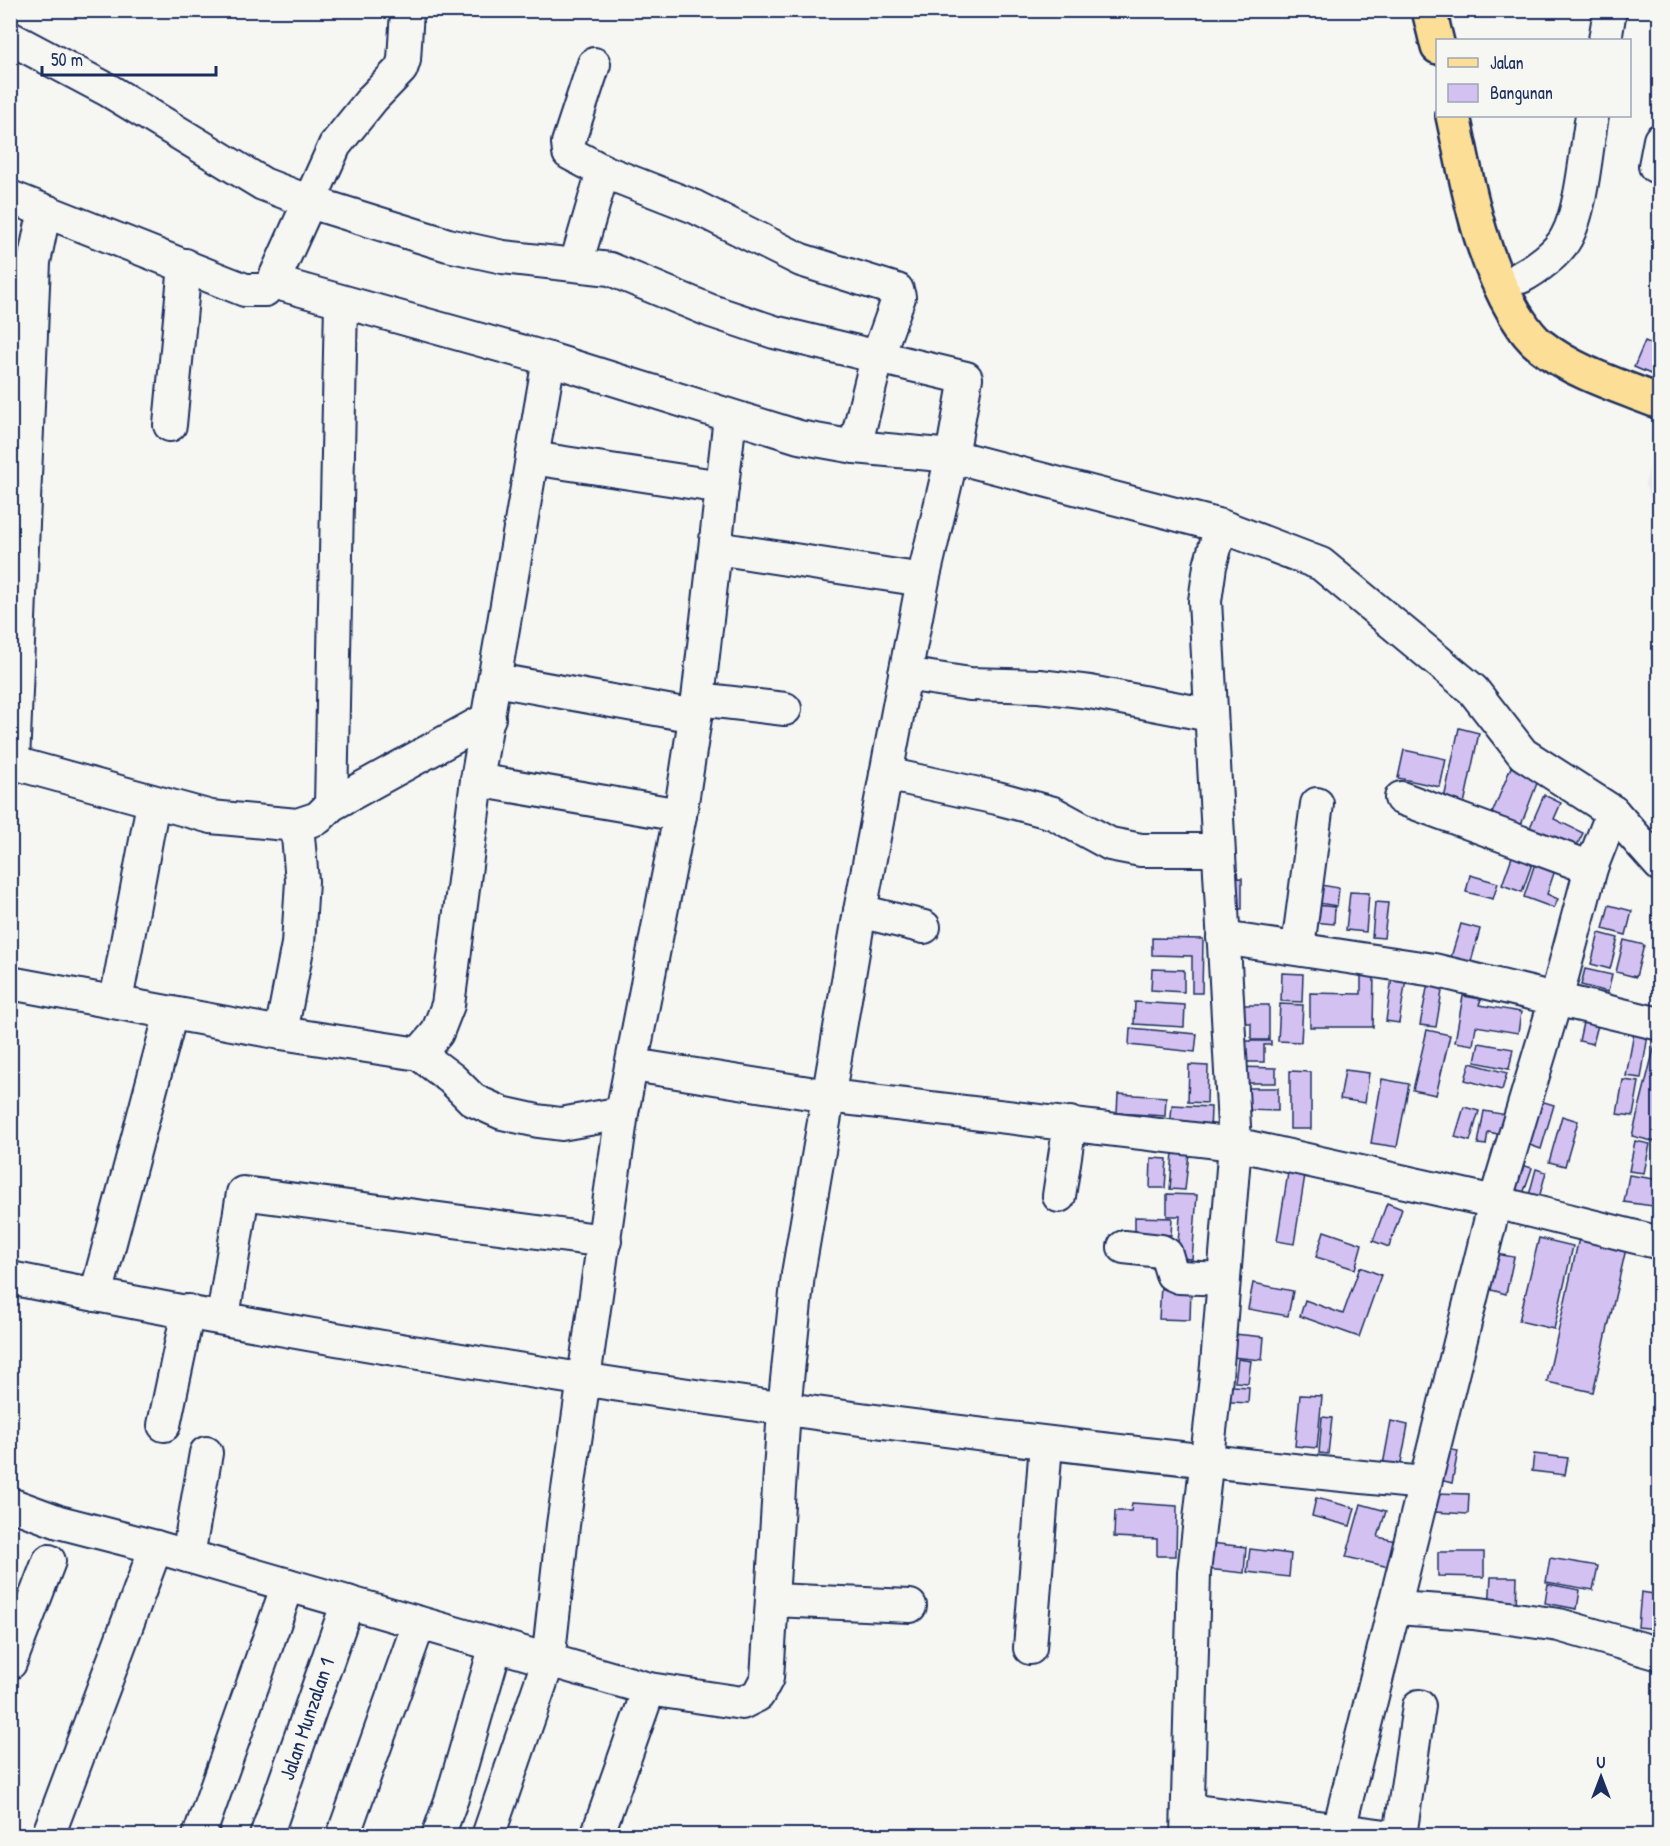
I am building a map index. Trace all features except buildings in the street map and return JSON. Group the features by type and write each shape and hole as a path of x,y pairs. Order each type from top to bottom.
{"main road":[{"path":"1429,10 1436,42"},
{"path":"1453,117 1483,248 1512,286 1528,334 1540,345 1575,367 1659,402"}],"street":[{"path":"10,197 245,290 265,290 273,282 335,145 404,60 407,10"},
{"path":"1605,39 1610,10"},
{"path":"10,38 108,90 263,184 310,202 448,245 503,257 610,269 711,310 774,332 966,378 952,456 922,580 860,911 798,1274 784,1409 767,1678 758,1695 742,1703 649,1689 548,1662 188,1556 59,1522 10,1504"},
{"path":"594,64 567,150 569,153 603,171 695,207 801,260 897,290 899,297 877,358 855,447"},
{"path":"1512,286 1566,239 1575,216 1592,117"},
{"path":"576,264 603,171"},
{"path":"49,212 41,228 34,262 12,762 153,803 211,817 297,825 322,816 331,805 489,718"},
{"path":"170,425 186,265"},
{"path":"273,282 549,359 799,437 855,447 952,456 1221,526 1321,564 1473,690 1523,754 1613,812 1659,865"},
{"path":"331,805 341,302"},
{"path":"418,1054 437,1034 448,1005 477,780 496,680 549,359"},
{"path":"488,1836 548,1662 563,1525 622,1113 680,814 696,707 730,417"},
{"path":"532,458 722,487"},
{"path":"1221,526 1210,566 1205,601 1234,1144 1194,1573 1188,1823 1339,1829 1386,1836"},
{"path":"716,548 922,580"},
{"path":"905,674 970,684 1039,686 1090,692 1210,715"},
{"path":"496,680 696,707 785,709"},
{"path":"886,774 997,798 1053,813 1110,844 1142,850 1218,850"},
{"path":"477,780 680,814"},
{"path":"1401,798 1591,868"},
{"path":"116,1001 153,803"},
{"path":"1298,947 1317,804"},
{"path":"1339,1829 1495,1202 1556,999 1591,868 1613,812"},
{"path":"280,1034 298,944 302,881 297,825"},
{"path":"860,911 924,927"},
{"path":"1223,938 1298,947 1434,970 1659,1024"},
{"path":"10,983 116,1001 280,1034 418,1054 452,1079 473,1100 502,1113 561,1124 622,1113"},
{"path":"96,1295 171,1013"},
{"path":"633,1065 828,1096 1234,1144 1495,1202 1659,1243"},
{"path":"1059,1196 1070,1123"},
{"path":"224,1317 243,1193 605,1241"},
{"path":"1124,1247 1161,1251 1166,1254 1172,1274 1179,1277 1223,1279"},
{"path":"10,1278 583,1380 1046,1444 1424,1483"},
{"path":"164,1425 188,1311"},
{"path":"1030,1648 1046,1444"},
{"path":"188,1556 206,1453"},
{"path":"48,1836 156,1547"},
{"path":"10,1663 49,1560"},
{"path":"199,1836 288,1585"},
{"path":"773,1600 910,1606"},
{"name":"Jalan Munzalan 1","path":"266,1836 348,1602"},
{"path":"1395,1608 1473,1613 1559,1625 1659,1654"},
{"path":"343,1836 419,1623"},
{"path":"438,1836 452,1798 496,1645"},
{"path":"597,1836 649,1689"},
{"path":"1400,1836 1419,1706"}],"shaded area":[{"path":"1659,434 1659,519 1645,484"}]}
